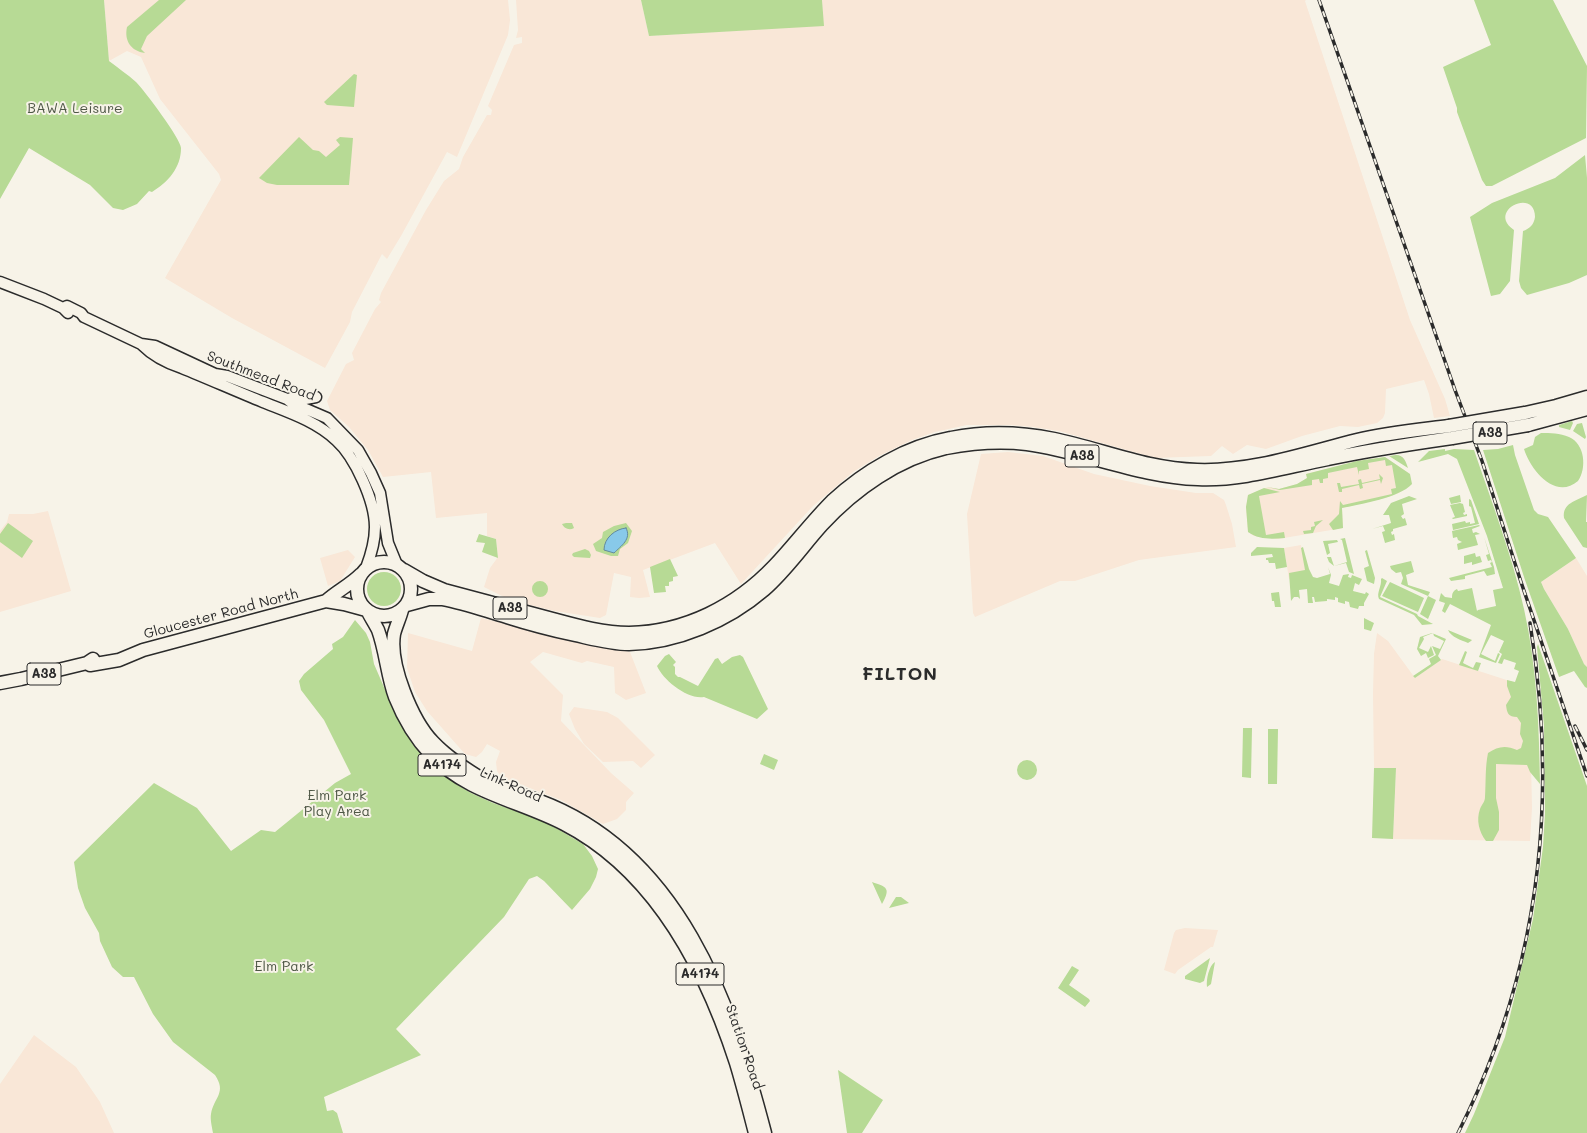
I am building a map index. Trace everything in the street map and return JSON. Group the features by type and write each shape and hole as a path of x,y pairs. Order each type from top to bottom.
{"main road":[{"name":"Southmead Road","path":"0,282 63,308 66,312 79,318 84,317 141,344 155,346 215,374 227,376 287,399 292,403 310,409 327,418 358,450 371,473 380,493 388,543 401,568"},
{"name":"Southmead Road","path":"141,344 152,355 304,419 336,440 356,468 367,490 373,510 376,526 374,542 364,571"},
{"path":"171,353 182,368"},
{"path":"287,399 300,400 316,397"},
{"name":"A38","path":"401,568 434,587 576,625 620,633 651,631 677,627 696,620 717,610 742,595 766,574 824,510 855,482 894,458 915,448 940,440 978,434 1008,433 1064,441 1160,467 1199,470 1237,468 1272,462 1373,437 1525,413 1583,398"},
{"name":"A38","path":"404,608 429,599 443,599 544,628 595,640 628,644 656,641 678,636 701,628 747,603 771,583 824,523 860,489 901,464 938,450 984,444 1025,444 1056,450 1147,473 1171,477 1200,479 1247,475 1374,449 1528,425 1587,409"},
{"path":"381,562 390,562 401,568 409,578 412,587 411,596 404,608 394,615 385,617 376,616 367,611 361,604 357,589 364,571 373,564 381,562"},
{"name":"Gloucester Road North","path":"0,683 87,663 89,660 104,656 116,654 125,657 143,650 326,601 353,582 364,571"},
{"name":"Gloucester Road North","path":"326,601 344,604 367,611"},
{"name":"Link Road","path":"404,608 394,634 396,665 404,694 431,740 456,762 487,782"},
{"name":"Link Road","path":"367,611 379,634 395,697 411,728 432,756 442,765 488,794 563,824 595,844"},
{"name":"A4174","path":"471,784 487,782"},
{"name":"Station Road","path":"487,782 546,803 568,814 608,839 637,863 652,880 676,912 698,949 718,989 732,1022 745,1061 765,1133"},
{"name":"Station Road","path":"595,844 619,862 644,887 671,924 686,948 709,994 728,1040 755,1133"}],"shaded area":[{"path":"104,0 508,0 510,20 508,35 457,157 447,152 387,259 382,254 352,312 350,322 325,368 232,318 165,278 221,180 219,174 160,99 141,57 127,51 109,61"},
{"path":"516,0 641,0 649,36 823,25 822,0 1306,0 1305,1 1410,320 1445,399 1450,416 1434,418 1429,394 1424,380 1386,389 1385,413 1383,418 1377,423 1358,427 1340,426 1302,436 1266,449 1247,445 1233,454 1222,446 1211,456 1155,458 1059,431 1010,425 967,425 935,432 912,440 879,456 853,472 813,506 741,584 715,543 643,570 650,597 630,597 631,577 614,573 606,615 600,618 555,611 525,604 502,596 484,587 490,568 498,557 496,539 487,536 487,513 436,518 431,472 383,477 368,450 349,427 330,410 327,401 346,364 354,360 352,353 375,309 381,302 379,300 381,293 426,210 444,181 459,169 463,157 487,115 491,115 492,110 488,106 514,45 522,43 522,37 516,38 518,30"},
{"path":"1008,452 1043,456 1094,474 1150,486 1196,493 1213,493 1224,500 1232,524 1236,547 1139,560 1075,581 1060,581 975,617 973,613 967,514 981,454"},
{"path":"1385,457 1410,474 1406,488 1399,493 1385,498 1342,508 1343,528 1278,539 1254,536 1248,532 1246,507 1248,495 1268,487 1279,489 1297,484 1307,478 1306,474 1357,461"},
{"path":"48,511 71,591 0,612 0,531 7,522 9,514 33,514"},
{"path":"1301,545 1307,580 1289,579 1284,548"},
{"path":"348,550 355,557 340,581 328,586 320,558"},
{"path":"1576,558 1587,576 1587,667 1584,664 1568,629 1541,582"},
{"path":"481,618 630,652 646,693 626,700 615,693 614,667 587,661 582,663 543,652 530,662 563,695 561,721 611,773 634,793 626,802 626,810 617,819 603,824 561,800 501,777 497,771 496,762 500,751 487,744 482,752 476,757 465,754 427,711 415,692 407,668 408,633 472,651"},
{"path":"1377,633 1388,641 1415,678 1442,659 1525,686 1531,762 1532,808 1530,841 1393,839 1396,769 1374,768 1373,694 1374,654"},
{"path":"574,707 607,712 618,718 655,755 641,768 633,761 603,762 584,744 575,729 569,714"},
{"path":"1185,928 1218,930 1213,947 1178,970 1175,974 1164,970 1174,933 1176,930"},
{"path":"34,1035 76,1067 100,1102 114,1133 0,1133 0,1084"}],"green space":[{"name":"BAWA Leisure","path":"0,0 104,0 109,61 136,82 162,115 175,135 181,148 179,162 176,168 163,184 152,192 149,191 137,204 123,210 113,208 90,185 29,148 0,199"},
{"path":"159,0 186,0 147,36 141,49 145,53 140,52 132,48 128,41 126,32 127,27"},
{"path":"641,0 822,0 824,26 649,36"},
{"path":"1474,0 1553,0 1587,66 1586,138 1492,186 1486,186 1482,180 1457,112 1443,67 1491,45"},
{"path":"354,74 357,75 354,107 327,105 324,102"},
{"path":"299,137 313,150 319,151 326,157 340,145 336,140 340,137 353,138 349,185 277,185 267,183 259,178"},
{"path":"1585,155 1587,178 1587,275 1569,283 1527,295 1521,288 1519,281 1523,231 1531,226 1535,217 1533,208 1528,204 1521,203 1514,205 1508,210 1505,216 1507,223 1514,230 1510,281 1500,294 1491,296 1470,217 1492,203 1555,178"},
{"path":"1572,421 1573,423 1570,430 1559,427 1559,425"},
{"path":"1582,423 1586,437 1585,439 1573,431 1577,424"},
{"path":"1541,433 1566,436 1574,440 1578,445 1583,457 1583,470 1578,481 1569,486 1561,487 1552,485 1538,473 1527,457 1524,449 1533,445 1535,437"},
{"path":"1513,445 1534,510 1538,514 1548,517 1576,558 1541,582 1568,629 1584,664 1587,667 1587,688 1574,671 1559,677 1525,580 1483,450 1498,449"},
{"path":"1445,449 1445,451 1454,449 1474,450 1514,569 1524,609 1535,675 1540,784 1530,772 1527,765 1496,764 1496,798 1499,812 1499,830 1493,841 1486,841 1480,830 1478,822 1480,809 1485,799 1487,759 1488,753 1495,749 1509,747 1517,750 1521,748 1523,741 1520,734 1521,723 1517,717 1508,714 1506,705 1511,697 1507,686 1507,680 1515,682 1519,671 1514,669 1516,663 1504,659 1502,664 1498,663 1502,654 1499,652 1504,641 1491,635 1481,654 1495,661 1498,653 1500,654 1496,663 1479,657 1491,625 1450,604 1445,613 1442,611 1445,603 1439,601 1441,593 1445,597 1452,598 1453,592 1457,589 1458,591 1472,588 1477,611 1496,606 1493,590 1503,588 1487,536 1457,459 1448,454 1418,462 1429,451"},
{"path":"1396,455 1403,458 1408,468 1389,456"},
{"path":"1385,457 1410,474 1412,484 1406,489 1389,497 1342,508 1343,528 1333,530 1329,524 1339,514 1340,501 1343,505 1392,494 1391,489 1396,488 1392,465 1386,466 1385,460 1368,463 1369,469 1359,471 1359,475 1357,467 1328,473 1328,478 1323,479 1323,483 1320,483 1319,479 1312,480 1312,485 1280,490 1267,487 1279,489 1297,484 1307,478 1306,474 1357,461"},
{"path":"1379,474 1383,478 1381,484 1380,480 1362,484 1363,488 1360,489 1359,485 1342,489 1342,492 1339,492 1337,483 1340,483 1341,487 1359,484 1358,480 1361,479 1362,483 1380,479"},
{"path":"1264,488 1280,492 1259,496 1266,535 1284,532 1285,538 1261,538 1248,532 1246,507 1248,495"},
{"path":"1460,495 1461,502 1451,504 1449,498"},
{"path":"1587,495 1587,548 1583,547 1564,518 1564,513 1567,506"},
{"path":"1409,496 1417,499 1402,504 1404,514 1401,516 1403,519 1405,518 1407,525 1393,529 1391,532 1392,535 1394,534 1395,540 1385,543 1382,532 1385,531 1383,526 1372,529 1391,523 1389,515 1383,515 1391,503"},
{"path":"1469,499 1471,500 1479,524 1453,530 1452,524 1465,521 1466,523 1470,522 1470,524 1475,523 1471,507 1469,506"},
{"path":"1460,503 1463,504 1465,512 1463,513 1464,515 1467,514 1467,516 1453,519 1452,518 1455,517 1450,505"},
{"path":"1323,520 1316,526 1313,533 1304,534 1303,531 1311,530 1311,527 1315,526 1314,522"},
{"path":"8,523 33,541 22,558 0,542 0,534"},
{"path":"572,523 574,528 565,528 562,524"},
{"path":"626,523 632,531 628,543 620,549 618,556 611,556 596,551 593,544 602,538 603,532 614,526"},
{"path":"1480,526 1472,529 1473,533 1476,532 1480,534 1475,535 1478,545 1458,550 1457,544 1462,542 1458,540 1457,537 1453,538 1452,531"},
{"path":"479,534 496,539 498,558 482,552 485,543 476,542"},
{"path":"1484,537 1494,567 1495,574 1487,576 1484,571 1465,576 1465,579 1451,581 1449,578 1492,567 1490,563 1492,562 1491,560 1488,561 1486,555 1489,554"},
{"path":"1345,538 1354,574 1349,572 1346,563 1334,566 1347,562 1342,540 1340,539"},
{"path":"1337,540 1338,542 1328,544 1330,553 1327,555 1323,541"},
{"path":"1257,547 1284,548 1287,567 1276,569 1275,563 1269,563 1266,558 1273,557 1272,554 1251,556 1251,553"},
{"path":"1303,547 1309,569 1313,577 1317,578 1330,574 1328,567 1331,575 1329,583 1339,586 1343,575 1349,574 1348,577 1351,578 1352,575 1362,579 1359,585 1355,583 1353,591 1365,594 1366,592 1369,594 1364,606 1359,606 1358,609 1350,607 1349,602 1345,601 1345,604 1338,602 1338,598 1335,597 1335,600 1327,599 1327,601 1315,602 1314,597 1312,597 1313,603 1308,603 1307,589 1299,590 1300,599 1298,597 1294,597 1291,601 1289,573 1305,570 1301,548"},
{"path":"585,549 589,551 591,555 590,558 574,557 572,555 573,553"},
{"path":"1367,550 1375,578 1374,584 1367,581 1364,568 1369,566 1365,551"},
{"path":"1475,553 1476,557 1480,556 1482,562 1472,565 1472,562 1464,564 1464,556"},
{"path":"1327,557 1331,557 1334,566 1329,562"},
{"path":"670,559 678,576 673,577 673,581 669,582 669,586 665,586 666,592 654,593 650,567"},
{"path":"1411,561 1414,572 1406,575 1408,585 1430,592 1428,596 1401,584 1403,578 1401,572 1396,573 1390,566"},
{"path":"381,572 387,572 391,573 398,579 401,589 400,596 394,603 387,606 381,606 377,605 370,599 367,592 367,586 368,582 374,575"},
{"path":"1382,578 1387,581 1380,597 1417,614 1433,624 1422,625 1414,615 1379,599 1378,594"},
{"path":"537,581 543,581 548,586 546,595 543,597 537,597 532,592 532,586"},
{"path":"1390,582 1424,598 1418,612 1382,596"},
{"path":"1279,592 1281,607 1275,607 1274,601 1272,601 1271,593"},
{"path":"1428,596 1436,600 1428,619 1420,614"},
{"path":"1364,618 1374,623 1371,631 1364,629"},
{"name":"Elm Park","path":"355,620 366,633 370,642 374,664 396,715 406,734 431,765 456,784 471,793 493,803 544,821 583,844 592,856 598,869 596,877 590,889 572,910 544,881 537,876 529,879 504,917 396,1029 421,1055 324,1097 327,1111 333,1110 337,1113 343,1133 213,1133 211,1116 220,1091 220,1086 215,1075 173,1042 153,1014 134,977 123,977 112,967 100,941 99,933 85,908 78,888 74,862 154,783 197,808 231,851 261,830 275,832 335,783 351,774 324,720 301,690 299,681 304,674 333,649 332,644 343,637"},
{"path":"1448,630 1472,640 1468,643 1462,641"},
{"path":"1432,633 1423,637 1424,639 1419,648 1428,652 1431,646 1434,655 1428,658 1426,653 1421,656 1417,649 1420,637"},
{"path":"1433,634 1446,639 1438,656 1441,660 1415,678 1413,676 1431,664 1429,659 1436,655 1432,646 1440,649 1444,641"},
{"path":"1538,644 1587,786 1587,1133 1465,1133 1505,1037 1533,919 1543,847 1545,813 1544,726 1537,647"},
{"path":"1465,651 1467,652 1463,663 1473,668 1476,662 1481,663 1478,671 1459,665"},
{"path":"669,654 676,662 673,665 675,667 675,674 678,677 698,686 715,659 718,658 722,664 732,657 740,655 743,657 768,709 757,719 704,697 698,697 684,692 670,683 657,666 665,656"},
{"path":"1243,728 1252,728 1251,778 1242,777"},
{"path":"1268,729 1278,729 1277,784 1268,784"},
{"path":"764,754 778,760 774,770 760,764"},
{"path":"1023,760 1031,760 1037,766 1037,774 1031,780 1023,780 1017,774 1017,766"},
{"path":"1374,768 1396,768 1393,839 1372,838"},
{"path":"872,882 881,885 887,891 882,904"},
{"path":"896,897 901,897 909,903 889,908"},
{"path":"1210,958 1204,981 1200,983 1185,979 1185,976"},
{"path":"1215,962 1211,984 1207,987 1208,973 1211,966"},
{"path":"1072,966 1079,970 1069,985 1089,999 1090,1001 1085,1007 1058,988"},
{"path":"838,1070 883,1100 862,1133 847,1133"}],"water":[{"path":"626,528 628,536 627,539 614,553 604,550 604,546 608,538 614,532"}],"railway":[{"path":"1319,0 1455,390 1482,461 1521,582 1587,776"},
{"path":"1458,1133 1486,1072 1508,1010 1524,947 1536,884 1542,819 1543,755 1539,689 1530,623"},
{"path":"1575,726 1587,750"}],"district":[{"name":"FILTON","path":"900,674"}],"park label":[{"name":"Elm Park Play Area","path":"337,804"}]}
